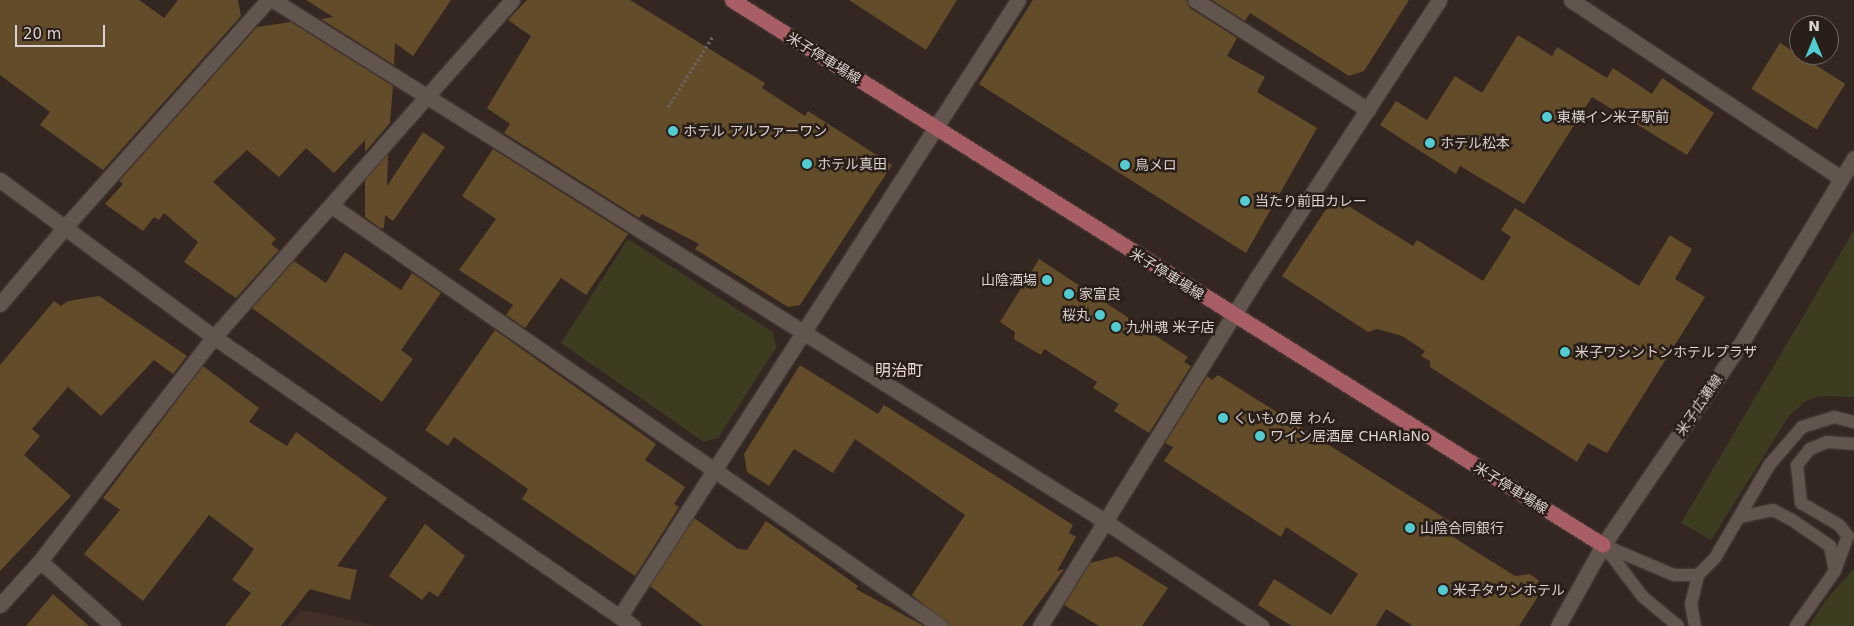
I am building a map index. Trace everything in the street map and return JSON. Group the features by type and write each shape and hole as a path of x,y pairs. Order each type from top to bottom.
{"main road":[{"name":"米子停車場線","path":"732,0 1233,316 1603,545"}],"street":[{"path":"0,304 65,227 268,0"},
{"path":"273,0 1106,522 1260,626"},
{"path":"0,606 40,561 214,337 332,206 512,0"},
{"path":"620,616 717,470 802,332 1018,0"},
{"path":"1195,0 1368,110"},
{"path":"1040,626 1233,316 1439,0"},
{"path":"1571,0 1841,178"},
{"name":"米子広瀬線","path":"1558,626 1603,545 1740,345 1854,158"},
{"path":"0,180 214,337 633,626"},
{"path":"332,206 717,470 940,626"},
{"path":"40,561 114,626"}],"lane":[{"path":"1695,626 1692,604 1698,575 1715,558 1770,464 1802,427 1834,417 1854,422"},
{"path":"1796,626 1835,571 1848,536 1839,526 1801,503 1797,465 1810,449 1827,442 1854,444"},
{"path":"1740,517 1773,510 1792,520 1830,546 1835,571"},
{"path":"1603,545 1674,575 1698,575"},
{"path":"1603,545 1643,597 1678,626"}],"path":[{"path":"668,107 713,36"}],"shaded area":[{"path":"1854,230 1854,397 1820,396 1806,401 1789,416 1711,540 1681,523"},
{"path":"628,239 773,332 776,348 718,438 704,442 561,343"},
{"path":"1854,568 1854,626 1809,626 1825,601"},
{"path":"300,611 315,612 378,626 288,626"}],"building":[{"path":"0,0 139,0 164,18 178,0 238,0 241,16 103,170 40,125 50,112 0,75"},
{"path":"306,0 451,0 413,56 395,43 394,65 321,19 333,17"},
{"path":"527,0 630,0 765,83 762,88 805,116 808,111 892,165 800,305 788,307 695,249 699,244 642,214 639,218 504,133 510,124 487,108 531,36 508,20"},
{"path":"849,0 957,0 926,50"},
{"path":"1033,0 1186,0 1190,8 1237,38 1227,56 1265,77 1257,92 1317,128 1246,253 979,84"},
{"path":"1212,0 1409,0 1364,71 1349,76 1250,13 1245,21"},
{"path":"291,22 393,86 390,123 365,152 365,140 334,173 306,148 279,177 247,150 213,182 276,239 271,244 279,250 236,298 184,262 198,242 164,213 159,220 154,217 143,231 105,204 123,184 119,181 257,27"},
{"path":"1518,35 1552,56 1557,47 1607,78 1613,68 1652,94 1662,78 1714,113 1687,155 1592,97 1524,204 1460,166 1456,174 1380,125 1396,101 1427,120 1455,76 1482,93"},
{"path":"1780,43 1789,49 1789,65 1815,65 1845,84 1817,130 1751,89"},
{"path":"423,132 445,147 393,221 385,215 384,228 380,228 365,217 365,180 388,154 387,186"},
{"path":"493,149 628,234 586,295 561,278 525,328 506,315 513,305 459,270 496,219 462,196"},
{"path":"1334,197 1413,246 1417,240 1483,281 1511,237 1501,230 1515,208 1639,286 1670,235 1692,249 1675,279 1705,297 1607,453 1588,443 1577,462 1430,367 1430,361 1421,356 1425,351 1402,336 1377,329 1368,332 1282,276"},
{"path":"345,252 401,290 412,273 441,293 401,350 413,359 382,402 252,308 294,261 326,283"},
{"path":"1039,259 1188,357 1184,362 1191,366 1149,433 1114,411 1119,404 1093,388 1097,382 1044,349 1041,355 1014,339 1015,332 1000,322"},
{"path":"99,296 187,356 173,374 154,360 101,416 68,387 32,429 40,436 24,455 71,496 0,571 0,365 54,301 61,306 68,301"},
{"path":"495,330 656,444 645,460 685,487 674,504 679,507 635,576 522,499 528,489 454,437 448,446 425,430"},
{"path":"800,365 878,414 884,405 1073,525 1069,533 1076,537 1057,571 1064,569 1022,626 949,626 912,595 965,515 855,439 833,473 794,449 769,486 747,472 744,454"},
{"path":"203,366 259,408 249,422 287,446 296,432 387,498 337,566 357,570 350,600 310,589 281,626 225,626 251,593 232,580 254,549 209,515 143,601 84,554 120,510 103,498"},
{"path":"1218,375 1451,522 1445,532 1515,576 1530,574 1539,581 1537,598 1519,626 1413,626 1386,609 1376,626 1292,626 1258,605 1274,579 1331,615 1358,574 1286,527 1281,537 1164,461 1173,447 1165,443 1207,376 1212,380"},
{"path":"694,518 738,549 747,550 766,521 858,586 856,589 924,626 703,626 650,586"},
{"path":"425,524 465,556 438,597 429,591 422,600 389,576"},
{"path":"1117,556 1168,588 1142,626 1099,626 1064,605 1090,563"},
{"path":"53,594 89,626 26,626"}],"place":[{"name":"東横イン米子駅前","path":"1547,117"},
{"name":"ホテル アルファーワン","path":"673,131"},
{"name":"ホテル松本","path":"1430,143"},
{"name":"ホテル真田","path":"807,164"},
{"name":"鳥メロ","path":"1125,165"},
{"name":"当たり前田カレー","path":"1245,201"},
{"name":"山陰酒場","path":"1047,280"},
{"name":"家富良","path":"1069,294"},
{"name":"桜丸","path":"1100,315"},
{"name":"九州魂 米子店","path":"1116,327"},
{"name":"米子ワシントンホテルプラザ","path":"1565,352"},
{"name":"くいもの屋 わん","path":"1223,418"},
{"name":"ワイン居酒屋 CHARlaNo","path":"1260,436"},
{"name":"山陰合同銀行","path":"1410,528"},
{"name":"米子タウンホテル","path":"1443,590"}],"district":[{"name":"明治町","path":"899,371"}]}
